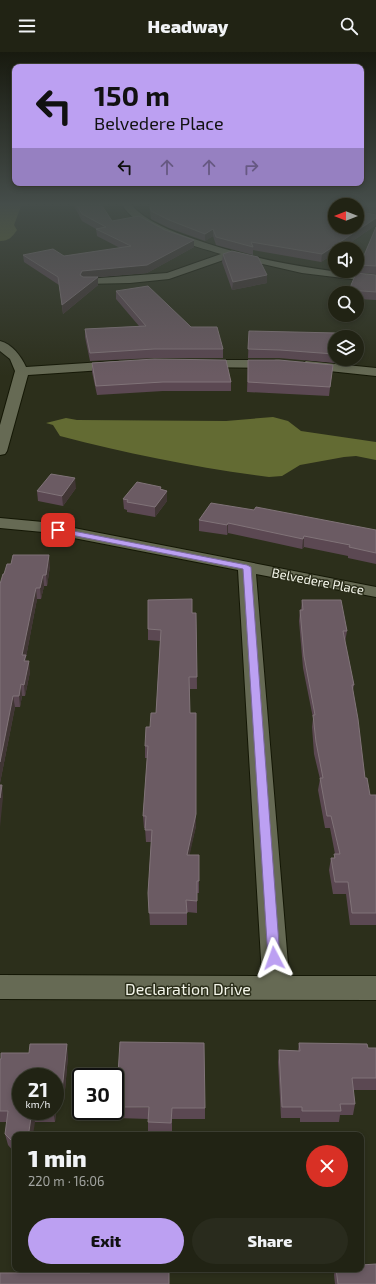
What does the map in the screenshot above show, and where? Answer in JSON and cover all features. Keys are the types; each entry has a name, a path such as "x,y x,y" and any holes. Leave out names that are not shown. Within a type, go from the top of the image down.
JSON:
{"street":[{"path":"87,282 169,276 211,261"},
{"path":"261,261 290,269 376,279"},
{"path":"0,345 16,357 22,371 0,451"},
{"path":"22,371 134,364"},
{"path":"185,364 290,364 376,372"},
{"name":"Belvedere Place","path":"0,523 43,527 376,592"},
{"path":"247,567 276,988"},
{"name":"Declaration Drive","path":"0,987 376,988"}],"shaded area":[{"path":"273,417 288,421 301,431 376,442 376,460 356,456 344,457 300,465 282,476 269,477 190,465 86,443 60,436 53,425 46,423 66,418 77,420 226,421"}],"building":[{"path":"33,261 154,261 147,265 82,271 80,275 83,277 98,277 62,305 58,277"},
{"path":"226,261 260,261 267,275 233,282"},
{"path":"364,261 376,261 376,266 364,265"},
{"path":"364,274 376,275 376,292 364,291 364,286 351,286 354,278 364,278"},
{"path":"148,286 191,327 217,327 223,349 154,349 90,353 85,329 146,326 116,291"},
{"path":"249,331 328,333 328,354 248,349"},
{"path":"154,359 226,360 231,382 163,382 96,386 92,363"},
{"path":"248,360 279,360 333,366 330,387 248,382"},
{"path":"51,474 75,478 62,496 37,491"},
{"path":"137,482 161,487 160,489 167,491 155,507 127,502 128,500 123,499"},
{"path":"211,503 254,510 256,507 376,530 376,553 349,547 350,545 304,536 303,539 228,523 227,525 199,520"},
{"path":"13,555 49,555 46,575 43,575 40,588 36,588 22,655 26,655 24,661 29,661 24,685 21,684 19,696 13,696 0,762 0,584 7,564 11,564"},
{"path":"192,599 192,613 196,613 197,677 189,677 190,713 196,713 196,814 187,855 199,855 197,901 186,900 187,913 149,913 148,893 152,830 145,830 146,816 143,816 148,746 145,746 146,727 150,727 151,713 156,713 161,630 148,629 148,600"},
{"path":"302,600 341,600 347,631 343,631 354,685 352,685 358,719 365,778 367,778 370,795 376,795 376,913 352,913 348,882 335,882 331,858 335,858 334,854 340,854 331,816 327,816 320,778 323,778 316,742 313,715 315,715 304,656 300,610 303,610"},
{"path":"0,785 2,785 0,798"},
{"path":"120,1042 204,1043 205,1108 172,1108 171,1123 148,1122 149,1107 124,1107 124,1068 118,1068"},
{"path":"299,1043 367,1044 368,1048 376,1048 376,1078 352,1078 355,1104 340,1104 341,1111 302,1111 302,1107 282,1107 279,1050 300,1051"},
{"path":"30,1044 67,1044 64,1072 64,1068 12,1068 12,1120 31,1120 28,1132 12,1132 12,1141 5,1134 8,1111 0,1111 1,1053 29,1053"},
{"path":"376,1264 376,1284 338,1284 336,1272 364,1272 364,1265"},
{"path":"169,1272 169,1284 0,1284 0,1273"}],"route":[{"path":"58,530 247,567 274,958"}]}
